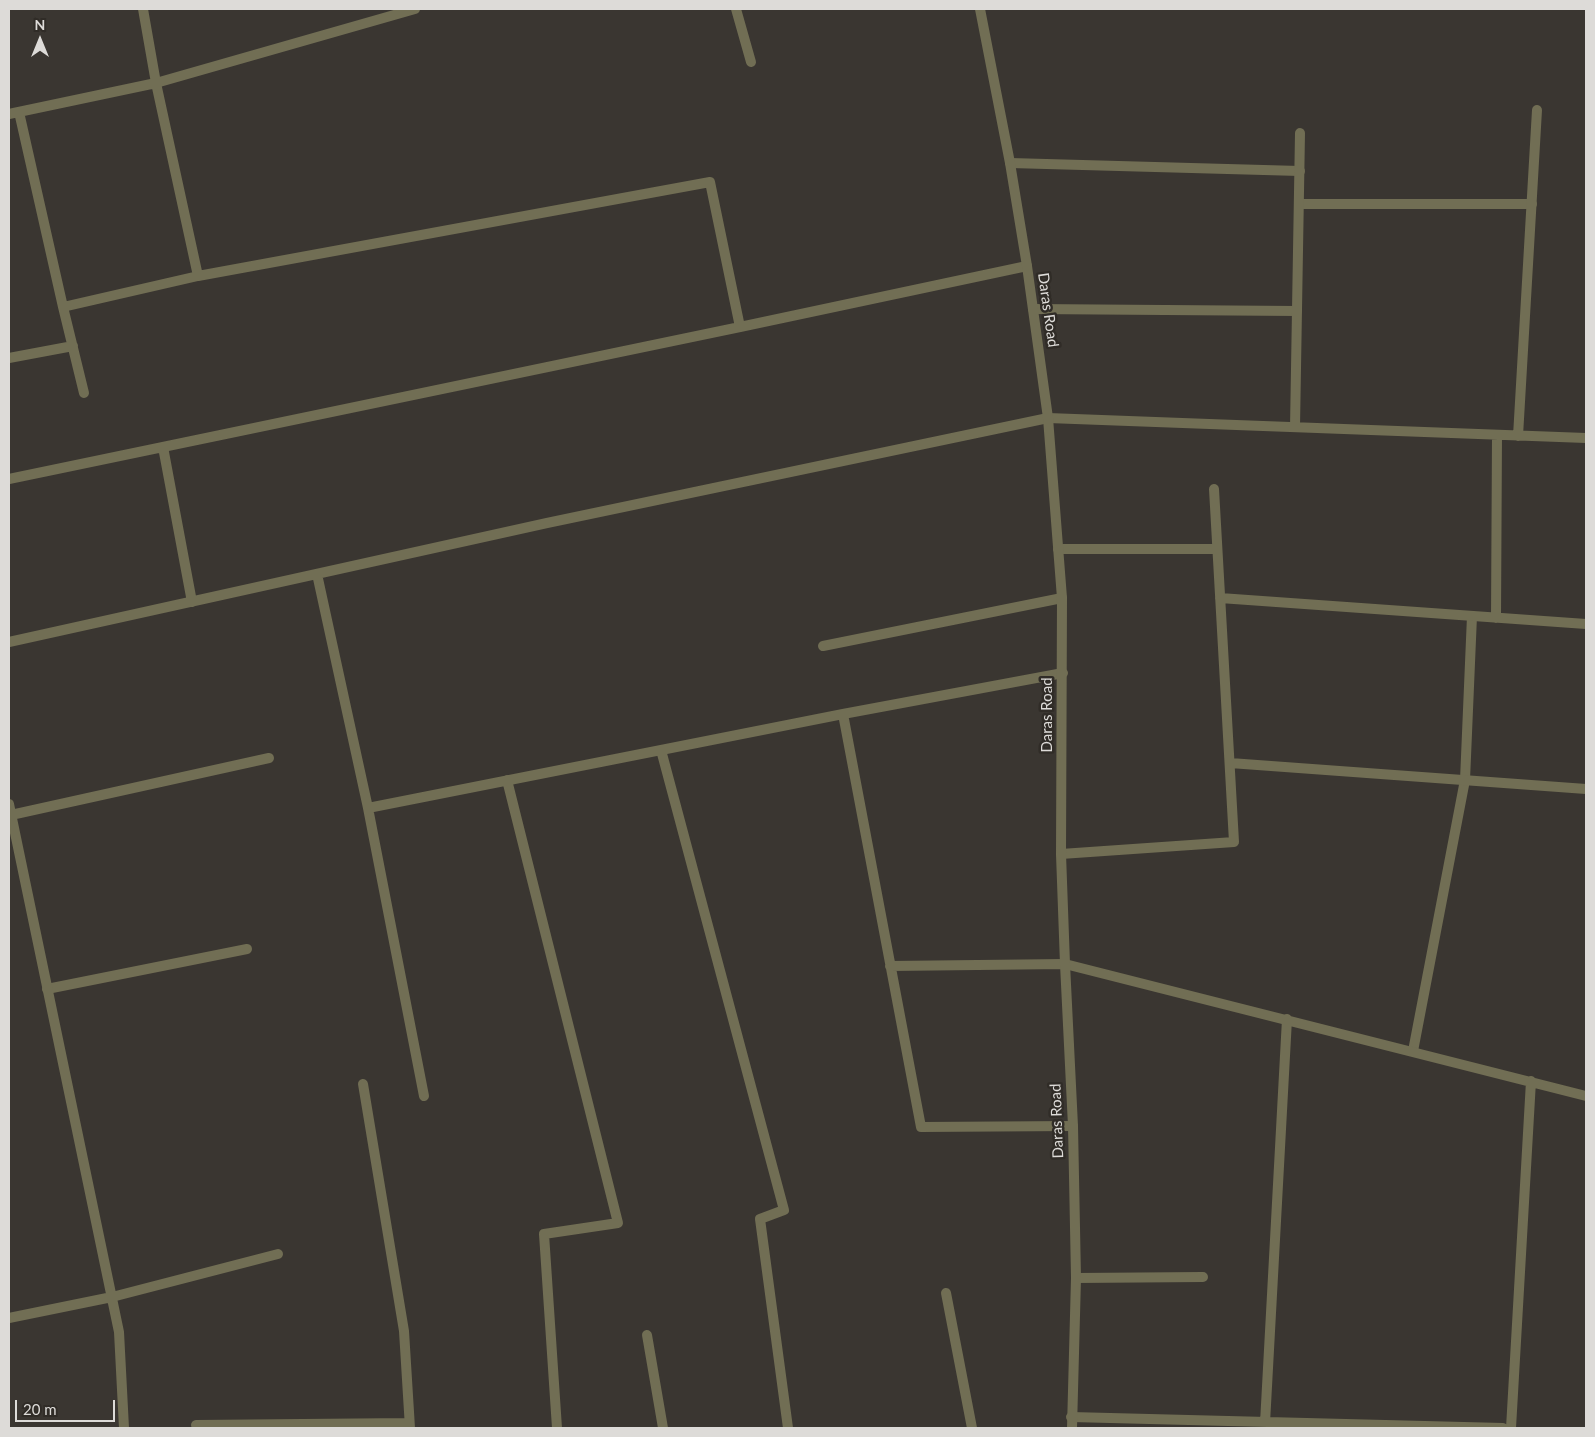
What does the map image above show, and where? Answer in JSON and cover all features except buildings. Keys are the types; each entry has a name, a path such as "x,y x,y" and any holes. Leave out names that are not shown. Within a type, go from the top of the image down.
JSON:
{"street":[{"path":"142,9 198,276"},
{"path":"84,393 14,113 156,83 415,9"},
{"path":"736,9 751,62"},
{"name":"Daras Road","path":"980,9 1010,163 1033,309 1048,418 1062,598 1061,854 1073,1126 1076,1278 1072,1428"},
{"path":"1518,436 1537,110"},
{"path":"1295,427 1300,133"},
{"path":"1010,163 1300,171"},
{"path":"63,308 198,276 710,182 740,327"},
{"path":"1299,204 1532,204"},
{"path":"9,478 1027,266"},
{"path":"1033,309 1297,311"},
{"path":"9,358 73,346"},
{"path":"9,642 547,523 1048,418 1586,438"},
{"path":"1496,435 1496,618"},
{"path":"163,447 192,602"},
{"path":"1061,854 1234,842 1214,489"},
{"path":"1058,549 1217,549"},
{"path":"317,574 368,808 424,1096"},
{"path":"823,646 1062,598"},
{"path":"1220,598 1586,624"},
{"path":"1413,1051 1465,780 1472,616"},
{"path":"368,808 843,714 1063,673"},
{"path":"843,714 921,1127 1073,1126"},
{"path":"661,750 784,1210 760,1219 788,1428"},
{"path":"11,815 268,758"},
{"path":"1230,763 1586,789"},
{"path":"507,780 618,1222 544,1234 557,1428"},
{"path":"9,804 119,1332 124,1428"},
{"path":"47,989 247,949"},
{"path":"890,966 1065,964 1586,1096"},
{"path":"1264,1424 1287,1020"},
{"path":"1511,1428 1531,1081"},
{"path":"196,1424 410,1426 404,1331 363,1084"},
{"path":"9,1318 112,1297 278,1254"},
{"path":"1076,1278 1203,1277"},
{"path":"946,1293 972,1428"},
{"path":"646,1335 663,1428"},
{"path":"1071,1417 1264,1424 1503,1428"}]}
